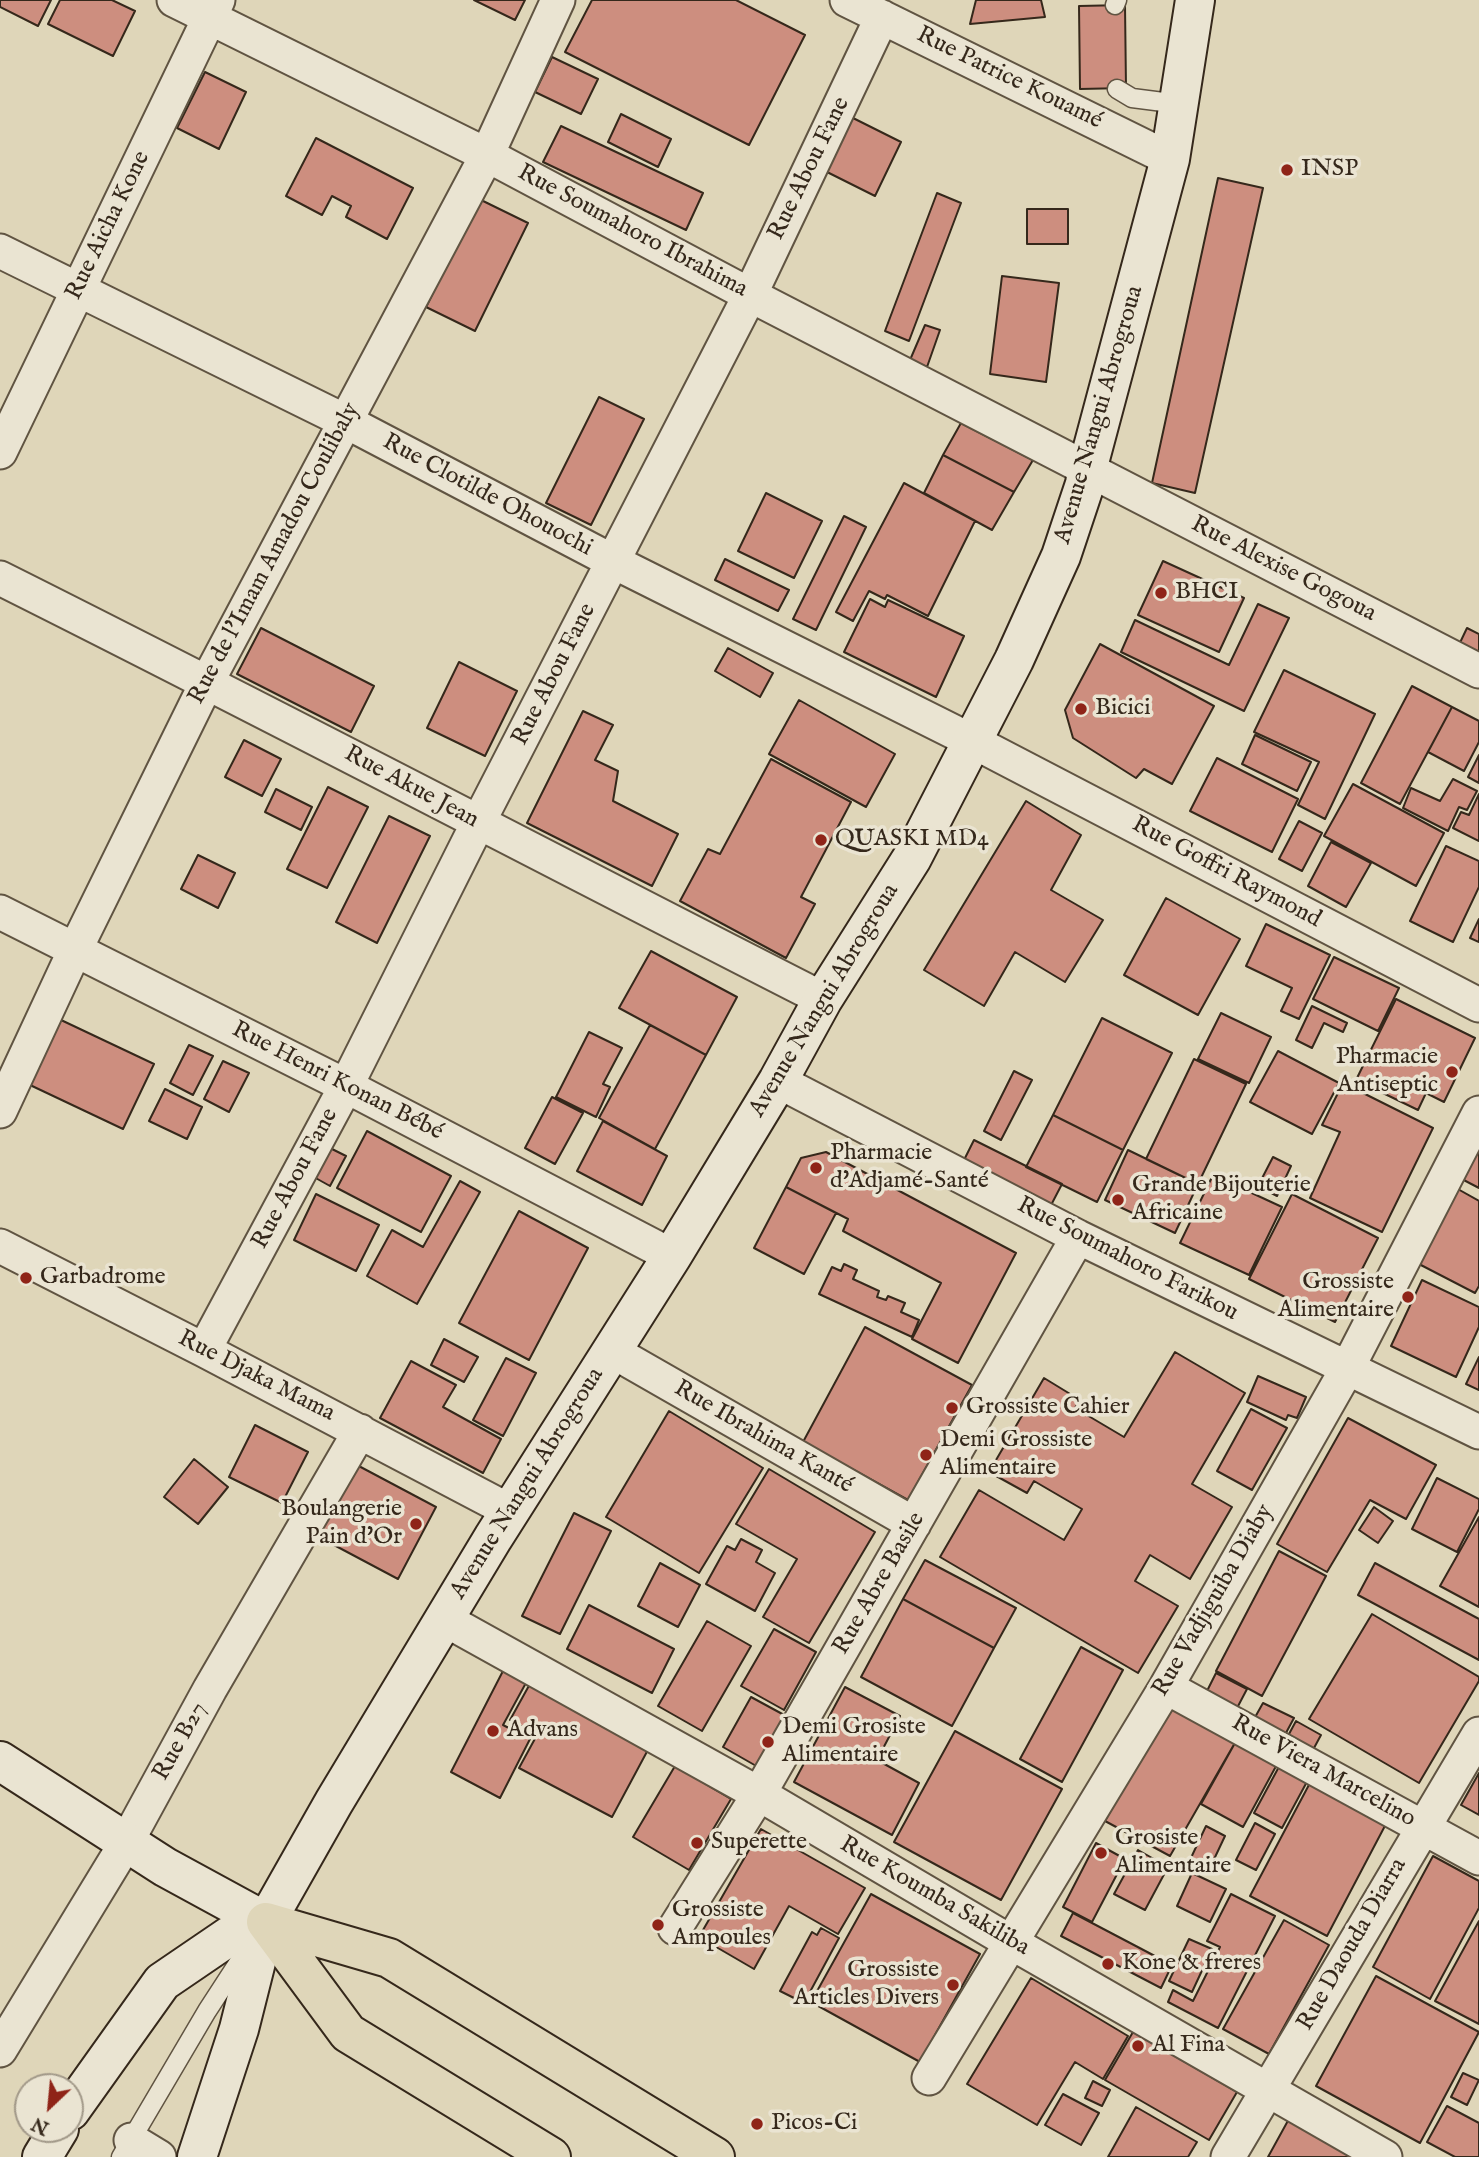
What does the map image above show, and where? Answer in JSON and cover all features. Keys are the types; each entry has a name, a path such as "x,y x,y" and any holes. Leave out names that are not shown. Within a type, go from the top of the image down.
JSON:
{"highway":[{"path":"266,1922 348,2033 551,2157"},
{"path":"266,1922 389,1958 715,2157"}],"main road":[{"name":"Avenue Nangui Abrogroua","path":"197,2157 239,2028 266,1922 334,1802 444,1619 672,1256 778,1080 823,999 912,858 1014,660 1061,556 1085,484 1170,159 1195,0"},
{"path":"0,1761 125,1843 266,1922"},
{"path":"84,2091 162,1982 231,1935 266,1922"}],"street":[{"name":"Rue Soumahoro Ibrahima","path":"174,0 214,9 750,295 1087,470"},
{"name":"Rue de l'Imam Amadou Coulibaly","path":"0,1111 75,950 207,682 487,155 558,0"},
{"name":"Rue Patrice Kouamé","path":"847,0 1170,159"},
{"name":"Rue Aicha Kone","path":"0,452 214,9"},
{"name":"Rue Abou Fane","path":"210,1338 346,1086 750,295 882,17"},
{"name":"Rue Clotilde Ohouochi","path":"0,251 345,421 614,562 974,742"},
{"name":"Rue Alexise Gogoua","path":"1087,470 1479,671"},
{"name":"Rue Akue Jean","path":"0,578 823,999"},
{"name":"Rue Goffri Raymond","path":"974,742 1479,1005"},
{"name":"Rue Henri Konan Bébé","path":"0,912 346,1086 672,1256"},
{"name":"Rue Soumahoro Farikou","path":"778,1080 1078,1237 1479,1432"},
{"name":"Rue Vadjiguiba Diaby","path":"929,2078 1166,1687 1347,1369 1479,1113"},
{"name":"Rue Abre Basile","path":"675,1928 759,1794 1078,1237"},
{"name":"Rue Djaka Mama","path":"0,1246 210,1338 360,1431 510,1511"},
{"name":"Rue Ibrahima Kanté","path":"612,1351 914,1524"},
{"name":"Rue B27","path":"0,2050 125,1843 210,1689 360,1431"},
{"name":"Rue Koumba Sakiliba","path":"444,1619 759,1794 1385,2157"},
{"name":"Rue Viera Marcelino","path":"1166,1687 1479,1858"},
{"name":"Rue Daouda Diarra","path":"1228,2157 1479,1734"},
{"path":"126,2148 159,2157"}],"lane":[{"path":"1117,89 1132,98 1179,104"},
{"name":"Avenue Nangui Abrogroua","path":"126,2148 207,2011 266,1922"}],"building":[{"path":"0,0 51,0 38,26 0,7"},
{"path":"60,0 112,0 135,11 113,56 48,24"},
{"path":"474,0 525,0 515,20"},
{"path":"592,0 736,0 805,35 749,145 565,52"},
{"path":"976,0 1041,0 1045,17 970,24"},
{"path":"1125,5 1126,88 1080,89 1079,6"},
{"path":"552,57 598,79 581,114 535,92"},
{"path":"205,72 246,92 219,149 177,128"},
{"path":"621,114 671,139 658,167 608,142"},
{"path":"849,116 901,142 875,196 823,170"},
{"path":"561,126 703,193 686,230 543,162"},
{"path":"316,138 413,188 387,239 346,217 351,206 332,196 322,215 286,196"},
{"path":"1218,178 1263,188 1195,493 1152,483"},
{"path":"937,193 961,203 909,341 885,331"},
{"path":"479,199 528,223 475,331 426,307"},
{"path":"1027,209 1068,209 1068,244 1027,244"},
{"path":"1002,276 1059,283 1046,382 990,374"},
{"path":"925,325 940,330 927,367 910,360"},
{"path":"599,397 644,419 591,525 546,503"},
{"path":"961,423 1033,460 1014,492 943,455"},
{"path":"943,455 1014,492 992,530 924,493"},
{"path":"904,483 975,521 928,616 887,595 885,599 869,591 853,621 836,612"},
{"path":"766,493 822,521 794,578 738,551"},
{"path":"844,516 866,527 816,630 793,619"},
{"path":"725,559 789,590 778,611 715,580"},
{"path":"1163,561 1244,598 1219,652 1138,615"},
{"path":"870,599 885,607 888,600 964,636 936,697 844,652"},
{"path":"1258,604 1289,618 1244,711 1121,652 1135,620 1229,665"},
{"path":"261,628 374,686 351,732 237,674"},
{"path":"1467,628 1479,634 1479,662 1456,651"},
{"path":"1100,644 1214,706 1172,784 1144,769 1136,778 1073,738 1065,710"},
{"path":"728,648 773,673 760,697 715,671"},
{"path":"459,662 517,691 485,756 427,728"},
{"path":"1284,670 1375,714 1325,819 1298,805 1319,762 1254,732"},
{"path":"1412,686 1452,707 1400,804 1361,783"},
{"path":"799,700 895,754 866,807 769,754"},
{"path":"1452,707 1479,721 1479,742 1464,771 1428,752"},
{"path":"583,711 613,725 595,760 618,771 613,801 678,834 652,886 527,823"},
{"path":"1255,735 1311,762 1297,791 1242,764"},
{"path":"244,740 281,759 262,796 225,777"},
{"path":"1479,755 1479,783 1468,777"},
{"path":"1217,758 1298,799 1272,852 1190,811"},
{"path":"771,759 851,802 801,897 815,904 786,958 680,901 708,849 720,854"},
{"path":"1453,779 1477,791 1467,810 1459,807 1448,831 1403,808 1411,788 1440,801"},
{"path":"1353,784 1444,833 1416,886 1324,836"},
{"path":"328,787 368,807 327,888 287,869"},
{"path":"276,789 312,807 301,830 265,812"},
{"path":"1479,794 1479,841 1453,828 1461,812 1469,815"},
{"path":"1026,801 1081,835 1051,890 1103,920 1065,982 1015,952 984,1006 924,970"},
{"path":"389,816 430,836 377,943 336,922"},
{"path":"1299,821 1322,833 1302,871 1279,859"},
{"path":"1331,842 1371,863 1346,907 1308,886"},
{"path":"1446,846 1479,861 1479,887 1453,942 1410,921"},
{"path":"198,855 235,873 218,908 181,889"},
{"path":"1166,898 1240,939 1198,1015 1124,975"},
{"path":"1479,919 1479,942 1470,938"},
{"path":"1266,924 1330,955 1299,1019 1281,1011 1292,988 1246,966"},
{"path":"651,951 737,997 706,1055 619,1008"},
{"path":"1334,957 1399,988 1378,1031 1313,999"},
{"path":"1396,999 1475,1038 1444,1102 1426,1093 1418,1110 1356,1080"},
{"path":"1312,1006 1347,1023 1343,1032 1324,1023 1312,1048 1296,1040"},
{"path":"1221,1013 1271,1037 1249,1083 1198,1059"},
{"path":"1102,1018 1172,1053 1123,1150 1053,1115"},
{"path":"61,1020 154,1064 123,1129 30,1085"},
{"path":"650,1025 706,1055 655,1149 599,1118"},
{"path":"589,1032 622,1048 603,1084 610,1087 596,1117 556,1097"},
{"path":"189,1045 213,1056 193,1095 170,1083"},
{"path":"1278,1051 1339,1083 1312,1134 1250,1102"},
{"path":"1194,1059 1246,1084 1198,1184 1146,1159"},
{"path":"223,1061 249,1073 229,1112 204,1099"},
{"path":"1014,1071 1032,1080 1001,1140 984,1131"},
{"path":"1343,1083 1433,1128 1382,1232 1310,1198 1340,1132 1322,1125"},
{"path":"165,1089 202,1107 187,1139 149,1121"},
{"path":"552,1097 583,1113 555,1164 525,1148"},
{"path":"1053,1115 1123,1150 1097,1202 1026,1167"},
{"path":"603,1121 667,1156 642,1205 577,1171"},
{"path":"367,1131 451,1176 421,1232 337,1188"},
{"path":"1479,1133 1479,1188 1456,1176"},
{"path":"974,1140 1062,1184 1049,1209 961,1166"},
{"path":"328,1147 346,1156 330,1186 312,1176"},
{"path":"1128,1150 1198,1184 1175,1233 1105,1200"},
{"path":"826,1152 1016,1253 958,1363 912,1339 941,1283 843,1231 848,1219 786,1187 801,1158"},
{"path":"1273,1157 1291,1166 1277,1196 1258,1186"},
{"path":"1213,1175 1282,1207 1249,1275 1180,1243"},
{"path":"460,1181 480,1192 417,1304 367,1276 392,1230 423,1247"},
{"path":"786,1187 836,1213 804,1274 754,1248"},
{"path":"1456,1188 1479,1201 1479,1286 1475,1293 1417,1263"},
{"path":"316,1194 379,1225 356,1271 294,1240"},
{"path":"1292,1194 1378,1238 1335,1322 1249,1279"},
{"path":"519,1211 588,1248 529,1360 459,1323"},
{"path":"844,1264 857,1270 853,1279 879,1291 877,1297 886,1300 888,1296 905,1303 901,1312 919,1320 912,1337 819,1294 832,1267 841,1271"},
{"path":"1422,1280 1479,1307 1479,1327 1456,1377 1391,1346"},
{"path":"865,1327 972,1385 908,1500 803,1442"},
{"path":"444,1339 478,1357 464,1382 431,1365"},
{"path":"1175,1352 1245,1393 1192,1484 1232,1507 1190,1579 1150,1555 1135,1581 1178,1606 1138,1673 940,1557 979,1490 1064,1540 1082,1509 1034,1481 1027,1493 989,1472 1044,1378 1080,1400 1075,1408 1124,1437"},
{"path":"1479,1357 1479,1390 1466,1384"},
{"path":"506,1358 536,1373 503,1436 473,1420"},
{"path":"411,1361 456,1385 443,1407 501,1439 483,1473 380,1418"},
{"path":"1258,1376 1306,1397 1297,1418 1288,1415 1286,1420 1247,1402"},
{"path":"1251,1409 1287,1428 1252,1490 1217,1471"},
{"path":"669,1411 763,1468 699,1573 606,1517"},
{"path":"1348,1418 1436,1465 1406,1519 1370,1500 1327,1572 1277,1544"},
{"path":"255,1425 308,1452 282,1503 229,1477"},
{"path":"194,1459 228,1487 198,1524 164,1497"},
{"path":"355,1464 436,1507 398,1579 317,1536"},
{"path":"769,1469 875,1532 809,1643 763,1617 797,1559 736,1524"},
{"path":"1437,1478 1479,1499 1479,1509 1457,1552 1412,1529"},
{"path":"1374,1507 1393,1521 1378,1543 1359,1530"},
{"path":"574,1513 611,1531 560,1634 522,1616"},
{"path":"1479,1517 1479,1607 1440,1586"},
{"path":"741,1539 762,1550 756,1562 775,1573 755,1611 706,1584 727,1546 735,1550"},
{"path":"1279,1551 1326,1576 1262,1696 1216,1671"},
{"path":"925,1560 1016,1608 994,1648 903,1599"},
{"path":"660,1563 700,1585 678,1627 638,1606"},
{"path":"1375,1563 1479,1619 1479,1660 1358,1595"},
{"path":"903,1599 994,1648 952,1726 861,1677"},
{"path":"589,1605 674,1649 652,1693 567,1649"},
{"path":"1372,1614 1479,1677 1419,1783 1309,1719"},
{"path":"707,1621 751,1646 702,1731 658,1706"},
{"path":"774,1629 816,1652 784,1710 741,1686"},
{"path":"1081,1647 1123,1670 1062,1782 1020,1759"},
{"path":"504,1669 527,1681 503,1725 530,1739 500,1798 451,1772"},
{"path":"1216,1673 1247,1689 1236,1710 1206,1693"},
{"path":"531,1682 650,1746 612,1817 519,1768 537,1735 510,1720"},
{"path":"845,1687 900,1716 877,1760 919,1783 892,1835 794,1782"},
{"path":"1173,1696 1240,1734 1170,1856 1105,1821"},
{"path":"751,1697 786,1716 758,1767 723,1747"},
{"path":"1263,1703 1294,1718 1280,1744 1249,1728"},
{"path":"1296,1721 1321,1735 1307,1761 1282,1747"},
{"path":"955,1731 1062,1789 1001,1900 894,1842"},
{"path":"1240,1734 1281,1757 1243,1827 1201,1804"},
{"path":"1281,1763 1309,1778 1282,1828 1254,1813"},
{"path":"675,1766 731,1799 689,1870 633,1837"},
{"path":"1479,1773 1479,1815 1461,1805"},
{"path":"1311,1781 1387,1822 1327,1936 1250,1896"},
{"path":"1255,1823 1275,1834 1256,1870 1236,1860"},
{"path":"1206,1826 1225,1836 1208,1872 1189,1862"},
{"path":"761,1829 865,1888 838,1934 789,1906 754,1969 699,1937"},
{"path":"1096,1843 1125,1859 1092,1922 1063,1907"},
{"path":"1138,1850 1168,1867 1145,1910 1114,1894"},
{"path":"1433,1856 1479,1881 1479,1908 1430,1999 1373,1967"},
{"path":"1192,1873 1226,1889 1210,1922 1177,1906"},
{"path":"871,1894 980,1954 920,2062 811,2002"},
{"path":"1231,1894 1275,1916 1218,2028 1168,2002 1173,1990 1193,2001 1220,1947 1207,1941"},
{"path":"1073,1913 1172,1965 1161,1988 1061,1936"},
{"path":"1284,1920 1329,1945 1269,2054 1223,2029"},
{"path":"1479,1921 1479,2024 1435,2001"},
{"path":"821,1928 839,1938 804,2003 780,1991 812,1932 817,1935"},
{"path":"1189,1939 1212,1949 1192,1992 1169,1981"},
{"path":"1376,1976 1479,2032 1420,2143 1316,2086"},
{"path":"1031,1978 1128,2036 1103,2079 1075,2062 1037,2125 967,2084"},
{"path":"1133,2032 1237,2092 1209,2140 1105,2080"},
{"path":"1463,2073 1479,2080 1467,2105 1451,2097"},
{"path":"1093,2081 1110,2090 1102,2106 1085,2098"},
{"path":"1063,2094 1099,2113 1081,2145 1045,2125"},
{"path":"1447,2106 1479,2123 1479,2157 1455,2157 1427,2142"},
{"path":"1136,2107 1197,2142 1188,2157 1108,2157"},
{"path":"1290,2117 1364,2157 1268,2157"}],"place":[{"name":"INSP","path":"1287,170"},
{"name":"BHCI","path":"1161,593"},
{"name":"Bicici","path":"1081,709"},
{"name":"QUASKI MD4","path":"821,840"},
{"name":"Pharmacie Antiseptic","path":"1452,1072"},
{"name":"Pharmacie d'Adjamé-Santé","path":"816,1168"},
{"name":"Grande Bijouterie Africaine","path":"1118,1200"},
{"name":"Garbadrome","path":"26,1278"},
{"name":"Grossiste Alimentaire","path":"1408,1297"},
{"name":"Grossiste Cahier","path":"952,1408"},
{"name":"Demi Grossiste Alimentaire","path":"926,1455"},
{"name":"Boulangerie Pain d'Or","path":"416,1524"},
{"name":"Advans","path":"493,1731"},
{"name":"Demi Grosiste Alimentaire","path":"768,1742"},
{"name":"Superette","path":"697,1843"},
{"name":"Grosiste Alimentaire","path":"1101,1853"},
{"name":"Grossiste Ampoules","path":"658,1925"},
{"name":"Kone & freres","path":"1108,1964"},
{"name":"Grossiste Articles Divers","path":"953,1985"},
{"name":"Al Fina","path":"1138,2046"},
{"name":"Picos-Ci","path":"757,2124"}]}
